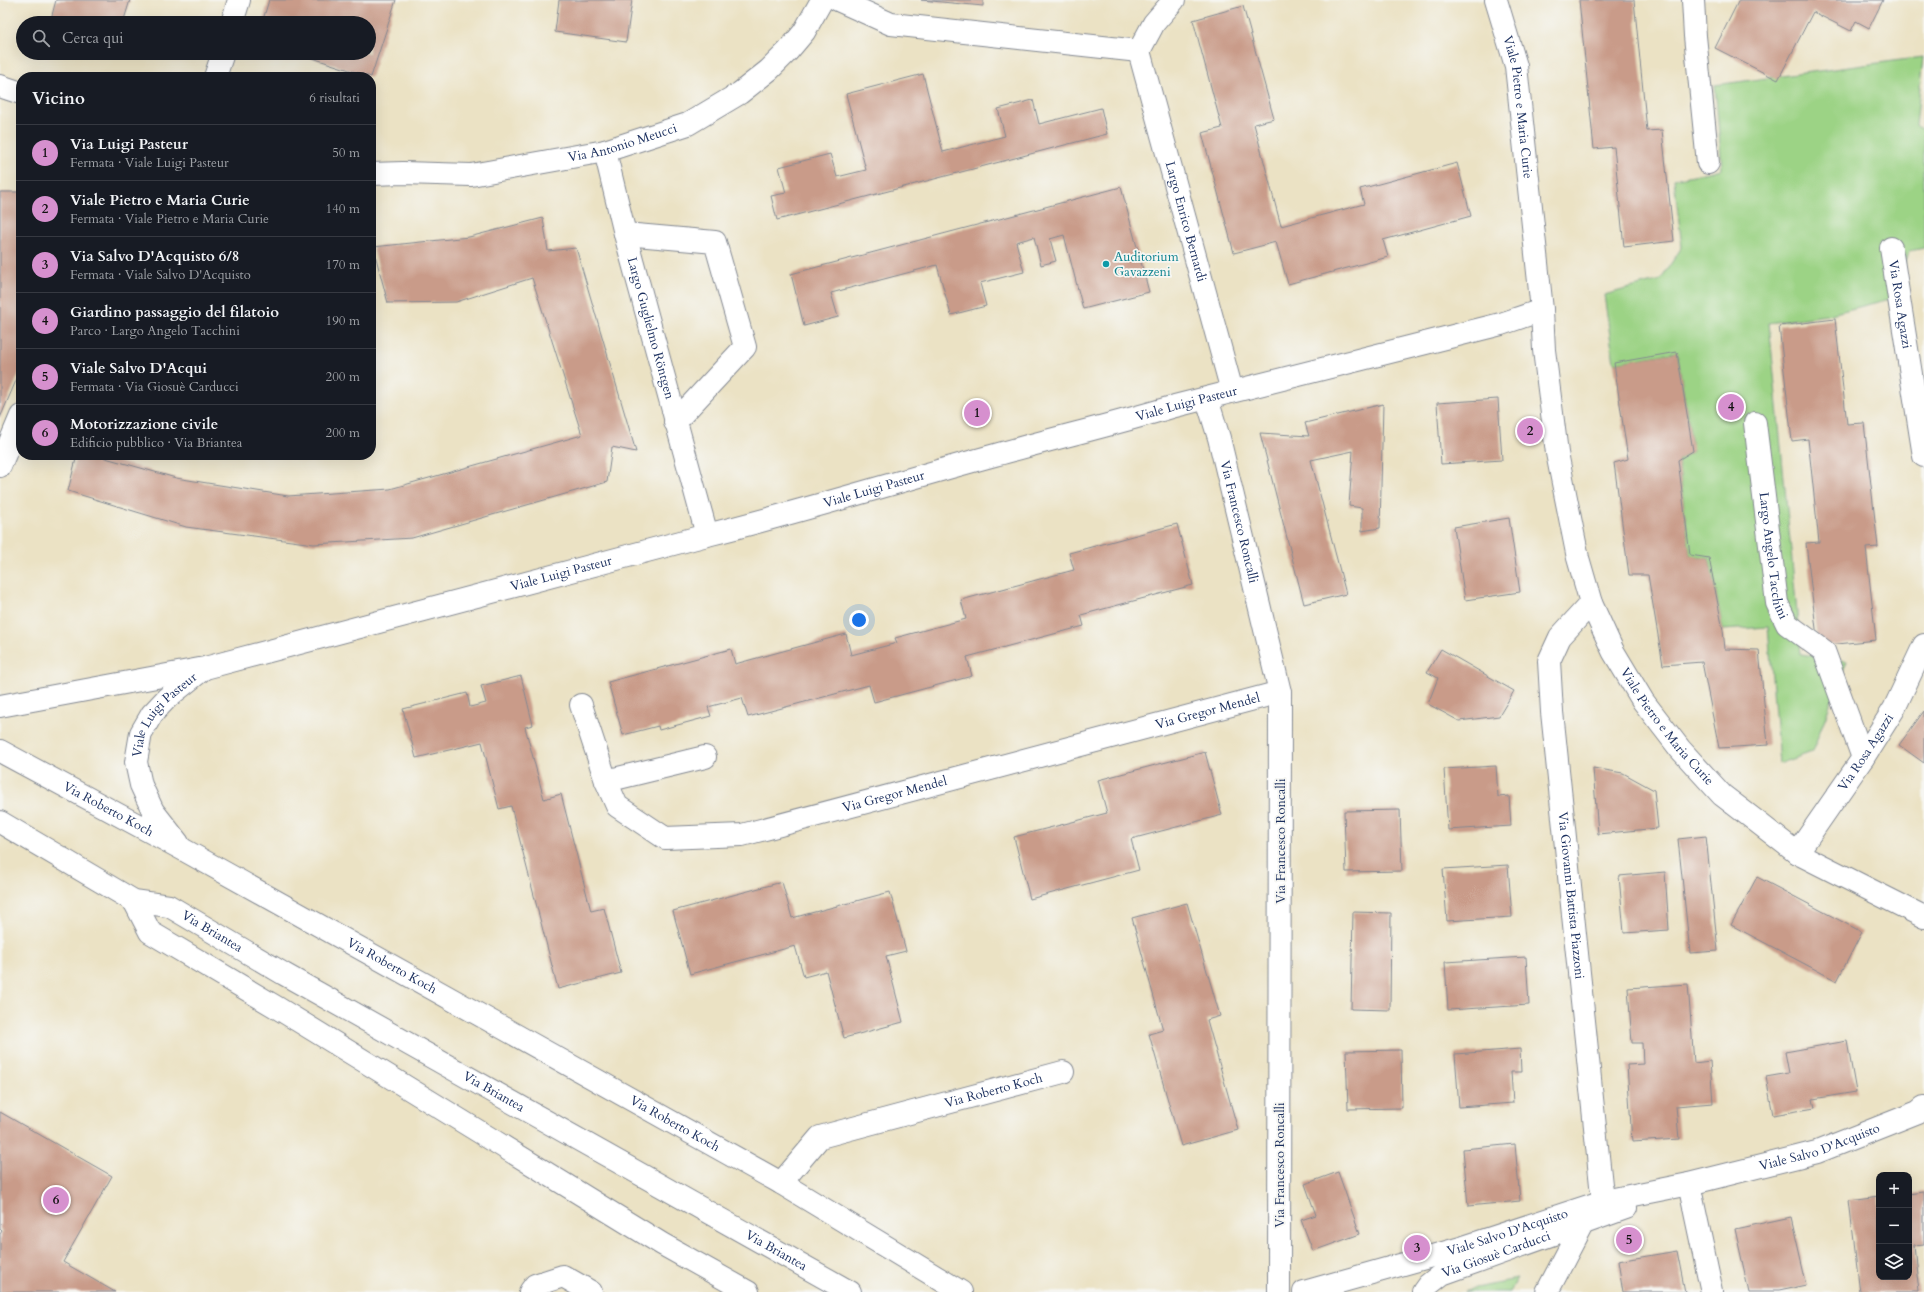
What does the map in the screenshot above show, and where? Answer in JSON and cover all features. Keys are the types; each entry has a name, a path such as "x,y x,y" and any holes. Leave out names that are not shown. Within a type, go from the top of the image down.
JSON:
{"street":[{"path":"234,16 239,0"},
{"name":"Via Antonio Meucci","path":"376,174 470,175 605,151 688,124 740,92 769,70 804,32 822,0"},
{"path":"838,0 891,24 1139,51 1154,23 1174,0"},
{"name":"Viale Pietro e Maria Curie","path":"1496,0 1516,66 1542,310 1544,350 1557,453 1578,558 1591,603 1613,651 1643,701 1680,749 1722,795 1797,853 1923,918"},
{"path":"1693,0 1695,36 1708,163"},
{"name":"Largo Enrico Bernardi","path":"1139,51 1232,391"},
{"path":"217,72 221,60"},
{"path":"0,86 16,91"},
{"name":"Largo Guglielmo Röntgen","path":"605,151 625,234 707,535"},
{"name":"Largo Guglielmo Röntgen","path":"625,234 715,242 745,347 675,422"},
{"name":"Via Rosa Agazzi","path":"1891,248 1924,456"},
{"name":"Viale Luigi Pasteur","path":"0,706 205,668 774,518 995,455 1232,391 1501,324 1542,310"},
{"name":"Via Francesco Roncalli","path":"1206,399 1219,438 1280,692 1279,1292"},
{"name":"Largo Angelo Tacchini","path":"1755,422 1777,603 1787,624 1824,651 1863,758"},
{"path":"0,466 16,428"},
{"name":"Via Giovanni Battista Piazzoni","path":"1591,603 1560,637 1549,661 1558,768 1604,1201"},
{"name":"Via Rosa Agazzi","path":"1797,853 1863,758 1894,709 1924,645"},
{"name":"Viale Luigi Pasteur","path":"184,850 153,811 141,785 136,762 141,733 152,714 167,698 205,668"},
{"name":"Via Gregor Mendel","path":"580,705 606,782 617,806 665,838 742,835 1280,692"},
{"name":"Via Roberto Koch","path":"0,752 184,850 781,1183 961,1292"},
{"path":"606,782 705,757"},
{"name":"Via Briantea","path":"0,822 134,901 169,906 284,974 850,1292"},
{"path":"134,901 150,932 276,1007 662,1244 748,1292"},
{"name":"Via Roberto Koch","path":"781,1183 820,1137 1063,1072"},
{"name":"Viale Salvo D'Acquisto","path":"1304,1292 1464,1247 1604,1201 1689,1184 1817,1152 1918,1112 1924,1107"},
{"path":"1689,1184 1712,1292"},
{"name":"Via Giosuè Carducci","path":"1425,1288 1442,1274 1582,1225 1689,1184"},
{"path":"1547,1292 1582,1225"},
{"path":"530,1292 534,1284 563,1276 591,1292"}],"green space":[{"path":"1923,57 1916,126 1924,131 1924,248 1910,251 1890,299 1827,315 1769,323 1801,654 1847,661 1812,752 1779,764 1768,627 1723,630 1709,558 1690,555 1678,460 1693,451 1677,352 1614,363 1604,295 1660,280 1682,247 1674,179 1722,169 1715,85"},
{"path":"1517,1279 1509,1292 1465,1292 1475,1287"}],"building":[{"path":"56,0 130,0 125,16 52,16"},
{"path":"269,0 396,0 373,72 356,72 319,60 376,60 376,16 264,16"},
{"path":"559,0 632,0 626,42 555,32"},
{"path":"921,0 983,0 983,6"},
{"path":"1579,0 1634,0 1647,131 1662,130 1674,241 1624,247 1614,147 1594,149"},
{"path":"1739,0 1883,0 1869,28 1856,21 1851,31 1813,12 1778,80 1715,48"},
{"path":"1243,6 1274,119 1254,124 1281,226 1364,204 1360,189 1457,163 1471,216 1383,240 1388,257 1288,284 1276,242 1234,253 1202,133 1222,128 1193,20"},
{"path":"923,74 943,152 1005,136 998,109 1033,100 1039,124 1101,108 1107,134 777,220 771,196 786,193 779,167 830,154 837,177 866,170 846,94"},
{"path":"1121,187 1149,292 1083,309 1064,235 1050,239 1056,261 1041,265 1034,237 1016,242 1024,272 980,283 986,306 951,315 937,265 831,293 838,317 804,326 791,274"},
{"path":"0,192 16,192 16,381 0,418"},
{"path":"543,218 548,251 576,248 636,452 612,447 607,482 412,538 314,544 186,527 68,491 76,460 113,460 176,478 288,496 390,489 582,435 532,278 456,302 388,303 376,258 376,247 469,237"},
{"path":"1835,319 1847,424 1864,423 1878,547 1866,548 1876,640 1818,646 1806,543 1819,542 1808,439 1792,441 1779,326"},
{"path":"1677,352 1693,451 1678,460 1690,555 1709,558 1723,630 1725,649 1759,650 1768,745 1719,748 1702,662 1663,665 1648,575 1629,575 1614,463 1628,459 1614,363"},
{"path":"1498,399 1502,460 1441,464 1437,403"},
{"path":"1383,404 1380,528 1362,531 1362,508 1349,506 1353,451 1311,460 1346,594 1304,604 1260,433 1309,436 1305,423"},
{"path":"1509,518 1520,592 1465,600 1454,527"},
{"path":"1177,524 1193,585 1081,615 1084,626 967,657 972,676 874,702 869,685 748,717 742,698 708,707 711,716 659,730 658,726 623,735 608,682 731,649 735,664 846,634 851,655 897,643 895,638 966,619 961,600 1074,570 1069,553"},
{"path":"1441,649 1514,691 1499,716 1459,721 1428,704 1438,678 1427,672"},
{"path":"521,676 533,725 525,727 544,799 561,794 591,911 604,908 621,973 558,989 511,806 499,809 482,742 416,758 403,709 467,693 470,707 486,703 481,686"},
{"path":"1924,711 1924,763 1899,745"},
{"path":"1205,752 1222,815 1131,839 1139,870 1030,899 1014,837 1107,813 1098,780"},
{"path":"1496,766 1498,797 1509,796 1511,826 1448,830 1444,769"},
{"path":"1593,768 1623,773 1654,790 1658,828 1598,834"},
{"path":"1400,810 1402,871 1346,872 1344,811"},
{"path":"1706,836 1718,951 1690,953 1678,839"},
{"path":"1508,865 1512,917 1447,921 1443,869"},
{"path":"1665,872 1669,930 1624,933 1619,876"},
{"path":"1757,877 1862,932 1837,981 1731,925"},
{"path":"782,882 792,918 890,892 906,951 886,956 903,1022 844,1038 826,971 804,977 795,946 690,974 673,911"},
{"path":"1187,903 1220,1016 1207,1020 1238,1130 1181,1146 1149,1034 1163,1030 1132,918"},
{"path":"1353,912 1391,913 1390,1010 1351,1009"},
{"path":"1526,957 1529,1005 1448,1010 1445,962"},
{"path":"1688,984 1694,1063 1710,1061 1713,1103 1676,1106 1679,1139 1632,1142 1627,1065 1643,1064 1642,1043 1632,1043 1628,988"},
{"path":"1847,1041 1856,1092 1813,1099 1815,1108 1773,1115 1766,1077 1789,1073 1785,1052"},
{"path":"1520,1049 1521,1072 1511,1072 1513,1103 1459,1107 1455,1054"},
{"path":"1401,1050 1402,1108 1348,1109 1346,1051"},
{"path":"0,1112 112,1176 63,1262 115,1292 0,1292 0,1234 2,1231 0,1229"},
{"path":"1515,1144 1520,1201 1468,1206 1463,1149"},
{"path":"1338,1172 1360,1234 1313,1251 1301,1220 1316,1215 1305,1184"},
{"path":"1924,1192 1924,1245 1914,1246 1919,1292 1860,1292 1849,1201 1876,1197 1876,1280 1912,1280 1912,1194"},
{"path":"1791,1217 1807,1286 1778,1292 1749,1292 1735,1229"},
{"path":"1677,1251 1685,1292 1623,1292 1618,1261"}],"place":[{"name":"Auditorium Gavazzeni","path":"1106,264"},
{"name":"Giardino passaggio del filatoio","path":"1731,407"},
{"name":"Via Luigi Pasteur","path":"977,413"},
{"name":"Viale Pietro e Maria Curie","path":"1530,431"},
{"name":"Motorizzazione civile","path":"56,1200"},
{"name":"Viale Salvo D'Acqui","path":"1629,1240"},
{"name":"Via Salvo D'Acquisto 6/8","path":"1417,1248"}]}
